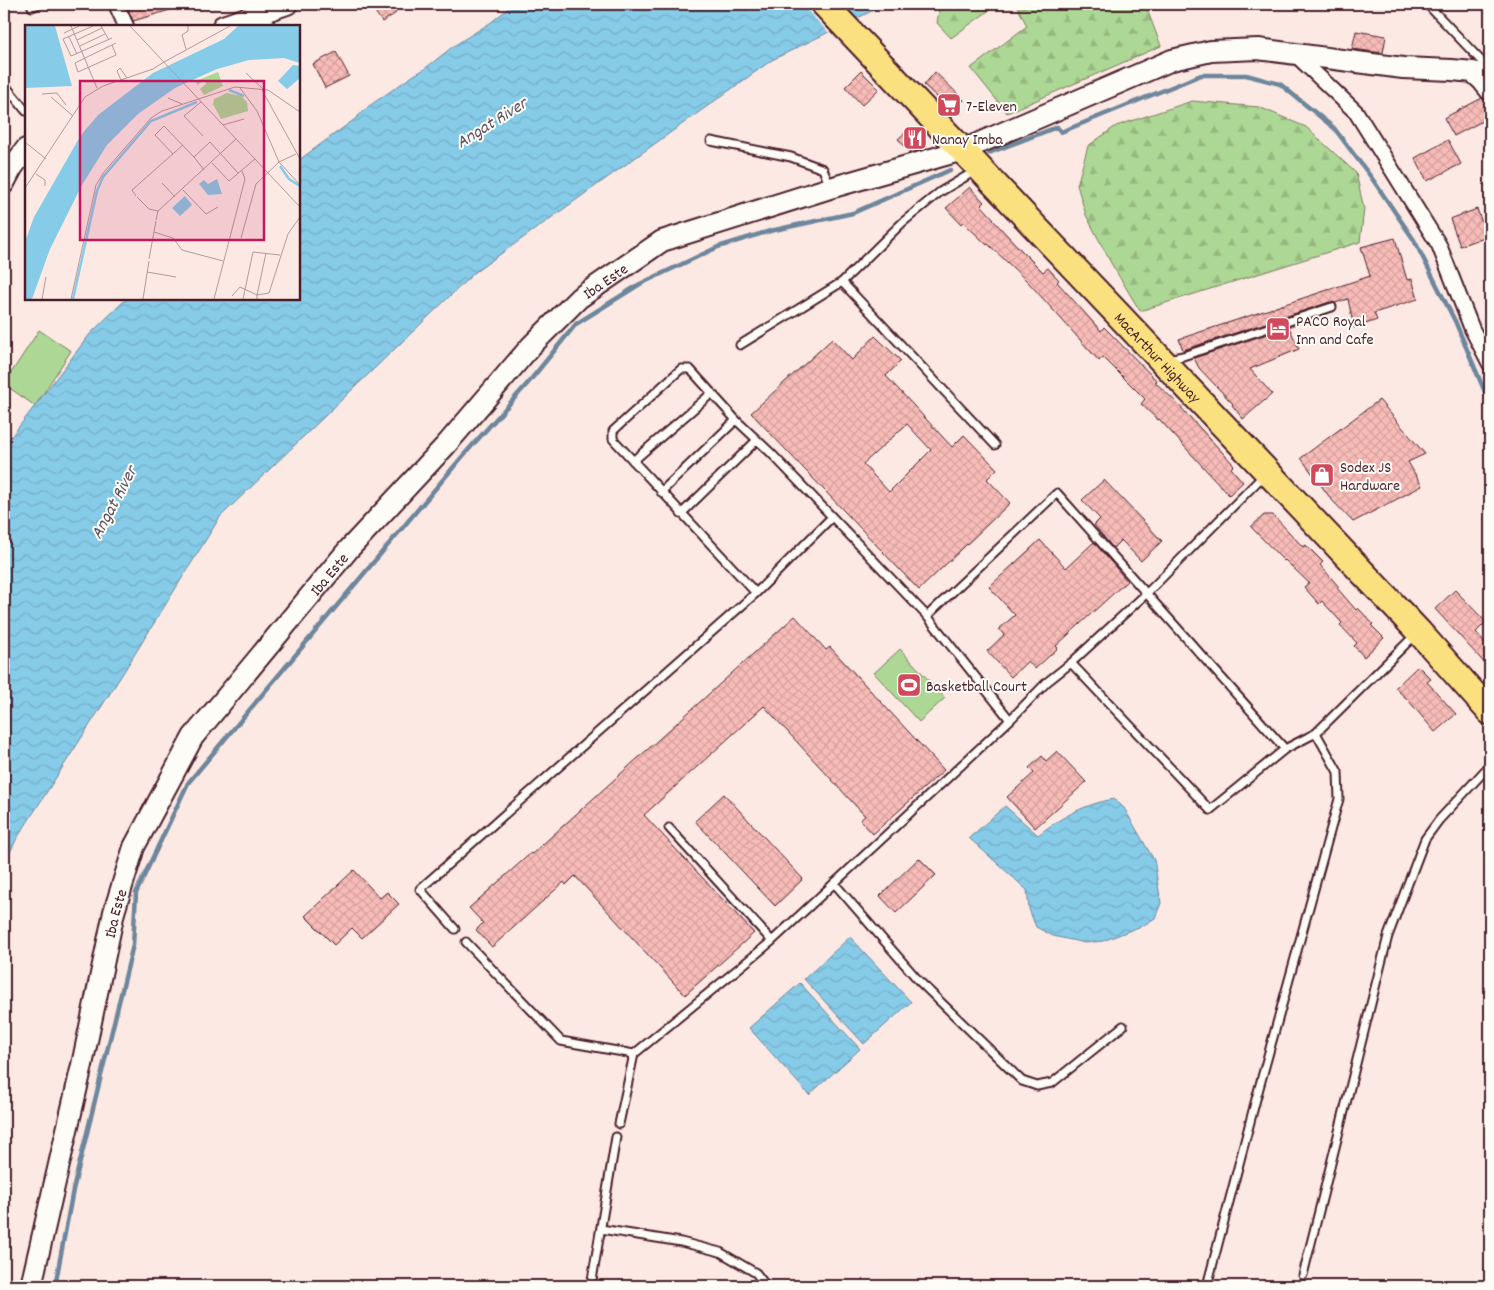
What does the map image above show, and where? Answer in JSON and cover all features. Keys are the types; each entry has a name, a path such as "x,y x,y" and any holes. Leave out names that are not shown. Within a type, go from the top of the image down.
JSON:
{"highway":[{"name":"MacArthur Highway","path":"824,4 1419,632 1490,712"}],"street":[{"path":"116,4 126,25"},
{"path":"229,25 267,19 287,4"},
{"name":"Iba Este","path":"31,1286 84,1055 114,912 134,847 193,737 348,550 446,446 531,346 578,298 662,242 830,188 963,150 1172,60 1211,51 1258,49 1403,68 1452,70 1483,68"},
{"path":"1296,55 1356,112 1439,245 1472,330 1490,364"},
{"path":"1483,68 1482,80 1490,90"},
{"path":"4,183 25,150"}],"lane":[{"path":"1427,4 1483,68"},
{"path":"4,84 25,110"},
{"path":"711,141 791,157 823,169 830,188"},
{"path":"740,346 842,282 910,216 940,192 980,168"},
{"path":"842,282 995,445"},
{"path":"1161,361 1183,356 1332,306"},
{"path":"756,593 613,439 613,431 681,369 690,369 736,420 758,440 927,616 1010,720"},
{"path":"633,461 712,393"},
{"path":"661,492 736,420"},
{"path":"681,514 758,440"},
{"path":"618,1124 634,1054 772,941 1010,720 1047,682 1071,663 1147,593 1266,472"},
{"path":"927,616 1057,493 1285,749"},
{"path":"455,929 420,888 756,593 832,517"},
{"path":"1071,663 1210,810 1285,749 1316,733 1419,632"},
{"path":"1207,1286 1256,1099 1339,799 1338,772 1316,733"},
{"path":"1303,1275 1388,936 1404,891 1424,839 1490,765"},
{"path":"669,828 772,941"},
{"path":"834,883 919,981 1022,1081 1037,1086 1052,1083 1123,1026"},
{"path":"466,942 561,1041 634,1054"},
{"path":"591,1286 616,1137"},
{"path":"601,1228 681,1242 720,1252 756,1273 764,1286"}],"green space":[{"path":"940,4 998,4 951,38 937,23"},
{"path":"1016,4 1145,4 1161,46 1007,113 971,68 1027,26"},
{"path":"1192,101 1259,107 1306,127 1356,173 1364,209 1360,242 1140,311 1111,263 1086,215 1077,185 1088,146 1116,126"},
{"path":"39,330 71,351 35,406 4,384"},
{"name":"Basketball Court","path":"900,649 945,698 919,722 874,673"}],"water":[{"name":"Angat River","path":"514,4 886,4 772,60 474,273 220,517 16,840 4,865 4,446 90,334 125,300 300,300 300,159 355,119 369,106 423,70 455,45 490,23"},
{"path":"1114,799 1124,808 1154,860 1161,903 1155,918 1144,925 1103,941 1085,943 1053,936 1036,927 1029,909 1027,890 969,838 1005,806 1038,835 1055,822 1074,812 1093,804"},
{"path":"850,937 911,1002 864,1044 804,979"},
{"path":"800,983 860,1049 809,1095 749,1028"}],"pier":[{"path":"801,4 840,4 856,21 830,34"}],"building":[{"path":"126,4 180,4 180,7 133,21"},
{"path":"370,4 390,4 396,13 382,22"},
{"path":"1356,31 1386,36 1383,53 1352,49"},
{"path":"336,52 349,76 325,88 313,64"},
{"path":"861,71 879,89 862,105 845,87"},
{"path":"935,72 964,100 953,112 924,85"},
{"path":"1482,98 1488,101 1490,105 1490,117 1454,136 1444,118"},
{"path":"911,127 926,143 918,151 911,153 898,139"},
{"path":"1448,140 1461,164 1427,181 1415,158"},
{"path":"970,187 984,202 981,205 993,220 1021,250 1043,272 1048,268 1059,280 1057,282 1101,331 1104,327 1157,381 1155,382 1234,465 1231,468 1243,482 1229,495 1159,419 1141,404 1145,399 1103,357 1099,361 1028,282 963,222 961,224 946,208"},
{"path":"1477,209 1487,236 1460,246 1450,219"},
{"path":"1395,238 1407,280 1412,279 1418,299 1374,313 1377,320 1354,328 1348,299 1335,303 1330,302 1183,350 1179,339 1370,276 1361,247"},
{"path":"1289,327 1299,349 1250,369 1272,394 1243,419 1233,404 1199,368 1194,358"},
{"path":"875,336 901,361 886,376 952,447 964,435 997,469 987,479 1010,503 919,590 751,413 832,339 852,360","holes":["907,424 931,450 889,492 863,464"]},
{"path":"1379,400 1425,454 1408,462 1422,486 1353,522 1331,499 1301,458"},
{"path":"1104,480 1162,541 1141,561 1121,540 1113,548 1094,525 1100,519 1082,500"},
{"path":"1264,515 1273,515 1303,547 1306,545 1323,562 1320,565 1339,587 1337,588 1356,610 1358,608 1384,638 1364,657 1354,646 1357,643 1340,625 1342,623 1322,601 1319,604 1304,587 1309,583 1284,561 1251,527"},
{"path":"1040,540 1066,568 1094,542 1127,581 1056,646 1058,648 1035,669 1028,661 1011,677 987,651 1004,635 999,629 1015,615 989,587"},
{"path":"1455,590 1486,622 1476,632 1490,648 1490,669 1435,609"},
{"path":"795,616 826,650 830,647 944,770 873,834 860,820 865,816 764,706 644,815 754,933 685,995 575,876 566,885 564,882 492,947 476,930 483,923 469,908 532,854"},
{"path":"1418,666 1431,679 1427,682 1456,714 1435,732 1408,700 1395,688"},
{"path":"1057,751 1086,782 1035,828 1007,797 1034,773 1029,768 1042,756 1046,761"},
{"path":"724,794 803,879 775,906 695,821"},
{"path":"919,858 936,875 896,913 880,896"},
{"path":"354,870 380,898 387,892 399,904 362,938 352,928 334,945 305,916"}],"waterway":[{"path":"989,153 1057,127 1061,132 1201,75 1246,75 1280,84 1334,128 1371,177 1414,240 1455,321 1490,404"},
{"path":"55,1286 73,1190 133,945 136,893 188,783 576,324 640,284 718,247 770,231 853,213 950,170"}],"place":[{"name":"7-Eleven","path":"949,105"},
{"name":"Nanay Imba","path":"915,138"},
{"name":"PACO Royal Inn and Cafe","path":"1278,329"},
{"name":"Sodex JS Hardware","path":"1322,475"},
{"name":"Basketball Court","path":"909,685"}]}
